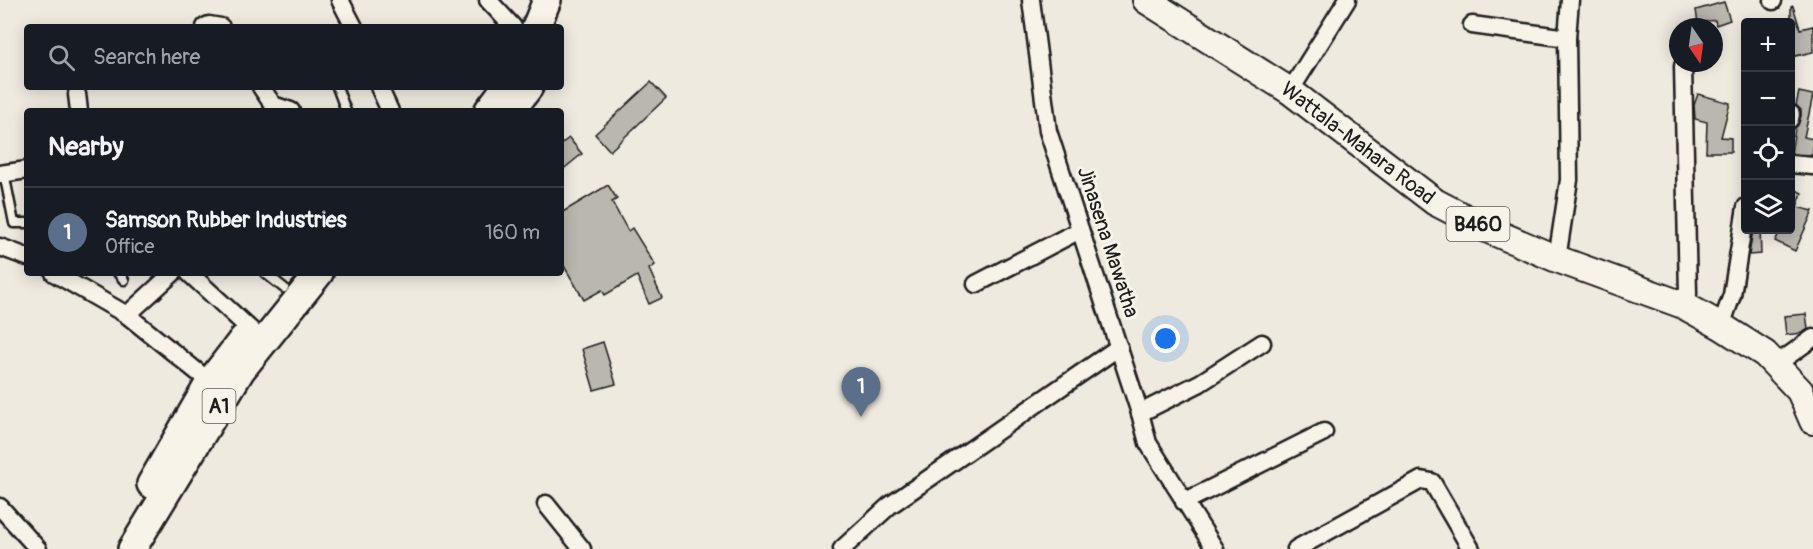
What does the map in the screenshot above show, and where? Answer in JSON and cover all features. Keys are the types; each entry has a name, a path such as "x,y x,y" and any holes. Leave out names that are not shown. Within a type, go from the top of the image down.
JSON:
{"highway":[{"path":"490,108 504,90"},
{"path":"513,108 527,90"},
{"name":"A1","path":"112,549 210,382 316,276"},
{"name":"A1","path":"132,549 241,370 282,278"}],"main road":[{"name":"Wattala-Mahara Road","path":"1146,0 1290,91 1435,202 1489,230 1557,259 1683,305 1721,326 1765,354 1800,391 1813,421"}],"street":[{"path":"340,0 352,24"},
{"path":"488,0 510,24"},
{"name":"Jinasena Mawatha","path":"1031,0 1048,131 1148,443 1215,549"},
{"path":"1290,91 1347,0"},
{"path":"1557,259 1569,180 1567,38 1570,0"},
{"path":"1473,25 1567,38"},
{"path":"1683,72 1688,294 1683,305"},
{"path":"263,90 273,105 282,108"},
{"path":"380,90 389,108"},
{"path":"77,94 79,108"},
{"path":"1795,164 1813,166"},
{"path":"2,174 24,170"},
{"path":"976,284 1080,230"},
{"path":"1721,326 1732,295 1742,234"},
{"path":"0,247 24,256"},
{"path":"59,276 126,315 210,382"},
{"path":"126,315 170,276"},
{"path":"192,276 257,335"},
{"path":"1774,366 1813,338"},
{"path":"1140,413 1200,383 1262,343"},
{"path":"842,549 889,506 1119,347"},
{"path":"1184,502 1324,432"},
{"path":"1296,549 1421,480 1432,482 1471,549"},
{"path":"546,504 582,549"},
{"path":"0,507 38,549"}],"lane":[{"path":"338,90 345,108"},
{"path":"2,174 14,224 24,224"},
{"path":"121,276 124,280"}],"building":[{"path":"1724,2 1730,20 1723,22 1723,18 1697,18 1696,10"},
{"path":"1793,6 1800,29 1813,26 1813,52 1795,56 1795,18 1791,18 1791,7"},
{"path":"651,82 666,98 610,151 595,134"},
{"path":"1799,92 1813,95 1804,137 1813,139 1813,155 1795,154 1795,128 1801,116 1801,110 1796,105"},
{"path":"1698,94 1730,103 1721,137 1731,138 1731,152 1706,152 1707,122 1695,119 1694,105"},
{"path":"569,138 582,154 564,169 564,142"},
{"path":"608,185 617,199 612,202 628,231 632,228 655,265 649,269 662,298 649,304 637,276 605,295 602,290 584,300 564,266 564,211"},
{"path":"1795,189 1802,193 1797,207 1813,211 1795,251 1775,241 1779,234 1795,234"},
{"path":"1752,234 1760,234 1761,254 1749,255"},
{"path":"1806,314 1808,329 1802,333 1786,335 1784,316"},
{"path":"603,342 616,384 594,390 582,349"}],"place":[{"name":"Samson Rubber Industries","path":"861,417"}]}
